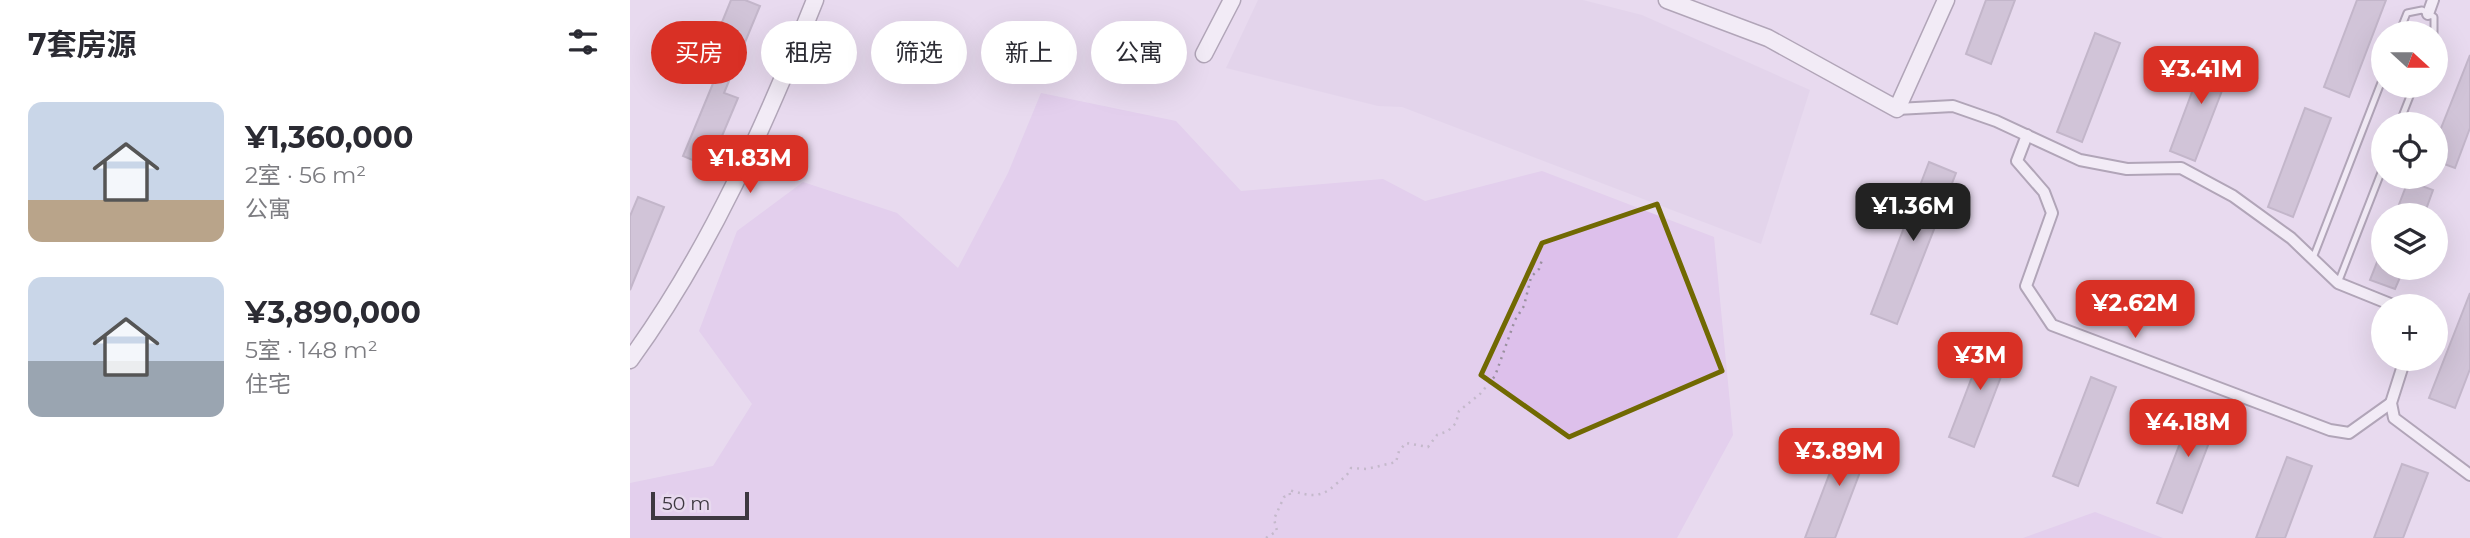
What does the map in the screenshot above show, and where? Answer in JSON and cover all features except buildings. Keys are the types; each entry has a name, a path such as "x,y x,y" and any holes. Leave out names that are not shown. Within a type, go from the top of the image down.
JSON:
{"street":[{"path":"630,360 717,223 786,73 815,0"},
{"path":"1204,54 1232,0"},
{"path":"1667,0 1768,38 1897,109 1953,106 2080,160 2127,169 2181,168 2233,196 2291,237 2338,283 2371,296"},
{"path":"1897,109 1945,0"},
{"path":"2428,14 2433,0"},
{"path":"2026,135 2017,161 2044,192 2052,213 2026,286 2052,325 2330,430 2349,433 2391,402"},
{"path":"2401,371 2391,402 2394,418 2470,475"}],"lane":[{"path":"2404,21 2407,13 2422,10 2434,17 2434,21"},
{"path":"2313,259 2375,98"},
{"path":"2338,283 2375,189"}],"path":[{"path":"1266,538 1277,531 1274,519 1284,497 1290,495 1290,490 1309,496 1324,495 1347,477 1351,468 1367,469 1396,462 1399,451 1406,443 1428,447 1437,435 1448,431 1456,423 1459,411 1480,394 1495,376 1515,320 1524,306 1531,277 1539,269 1542,260"}],"highlighted area":[{"path":"1657,204 1722,371 1569,437 1481,375 1542,243"}],"shaded area":[{"path":"1258,0 1583,0 1642,15 1810,90 1761,244 1402,107 1378,106 1226,68"},
{"path":"1041,93 1176,121 1241,191 1383,179 1425,201 1542,171 1714,237 1733,435 1677,538 630,538 630,483 713,466 752,404 699,331 737,231 803,182 897,213 958,268 1008,173"},
{"path":"2095,512 2163,538 2023,538"}]}
